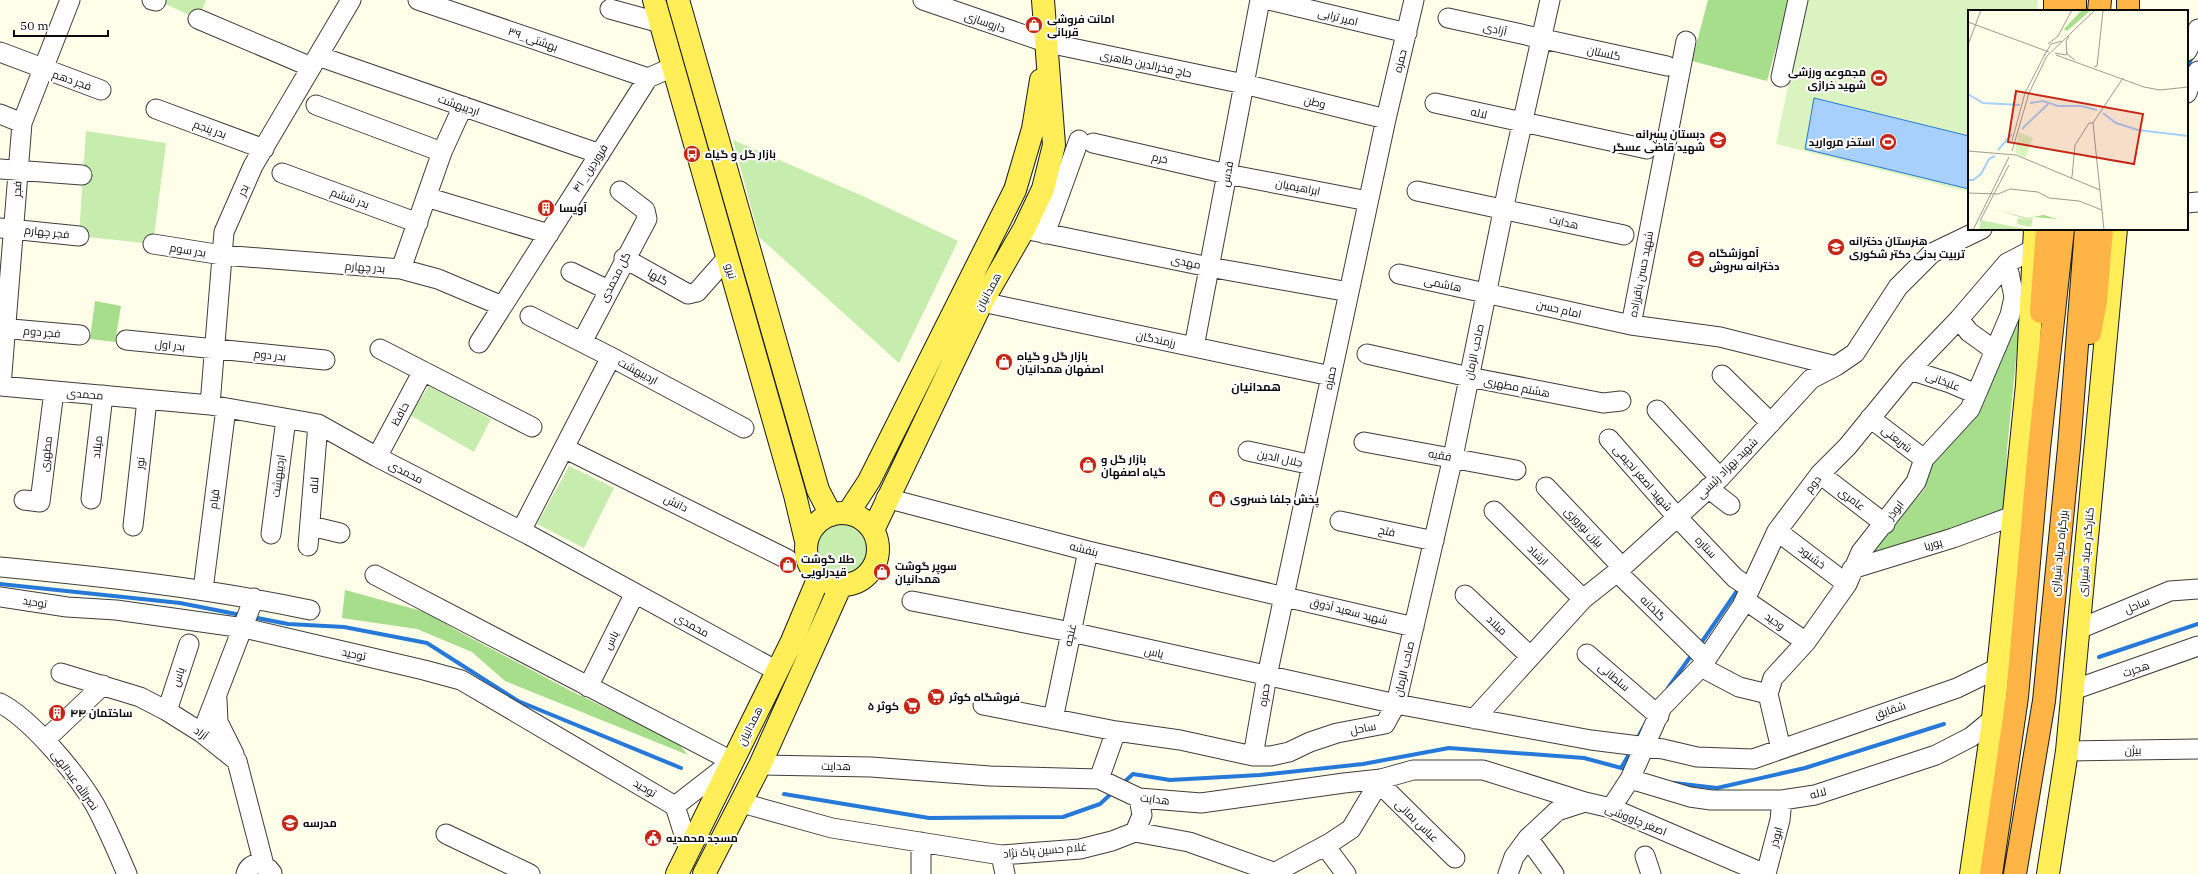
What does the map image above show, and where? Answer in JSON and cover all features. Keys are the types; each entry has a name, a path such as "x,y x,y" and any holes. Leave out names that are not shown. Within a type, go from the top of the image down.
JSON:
{"highway":[{"path":"2074,10 2075,0"},
{"path":"2099,10 2100,0"},
{"path":"2039,449 2042,281 2047,230"},
{"path":"1991,874 2017,697 2039,449 2063,230"},
{"name":"بزرگراه صیاد شیرازی","path":"2015,874 2044,701 2069,448 2086,230"},
{"path":"2069,448 2096,301 2102,230"}],"main road":[{"name":"نیرو","path":"654,0 795,495 806,541"},
{"path":"678,0 818,490 839,514 866,522 873,530 877,540 878,551 876,562 870,571 857,581 841,585 830,583 819,577 808,561 806,541 811,530 819,520 839,514"},
{"name":"همدانیان","path":"873,530 886,498 982,302 1024,229 1043,189 1054,145 1048,43 1043,0"},
{"name":"همدانیان","path":"839,514 869,481 1015,190 1033,129 1048,43"},
{"name":"کنارگذر صیاد شیرازی","path":"2048,874 2067,751 2116,230"},
{"path":"1971,874 1993,719 2027,385 2034,239"},
{"path":"795,495 818,490"},
{"name":"همدانیان","path":"677,874 689,850 727,758 777,671 819,577"},
{"path":"704,874 742,803 841,585"}],"street":[{"name":"فجر","path":"0,386 9,170 22,123 70,0"},
{"name":"بدر","path":"218,407 215,349 224,232 253,166 351,0"},
{"name":"۳۹_بهشتی","path":"418,0 648,78"},
{"name":"داروسازی","path":"923,0 1048,43"},
{"name":"قدس","path":"1194,347 1260,0"},
{"name":"امیر ترابی","path":"1269,0 1407,33"},
{"name":"حمزه","path":"1253,756 1267,676 1348,292 1414,0"},
{"name":"صاحب الزمان","path":"1396,704 1453,458 1522,123 1550,0"},
{"path":"1781,77 1798,0"},
{"path":"610,9 661,23"},
{"name":"آزادی","path":"1448,18 1541,40"},
{"path":"198,19 314,62"},
{"path":"2188,49 2198,29"},
{"name":"گلستان","path":"1541,40 1667,66"},
{"name":"شهید حسن باقرزاده","path":"1686,41 1631,325 1720,337 1836,366"},
{"name":"حاج فخرالدین طاهری","path":"1048,43 1244,84"},
{"name":"فجر دهم","path":"0,52 101,90"},
{"name":"اردیبهشت","path":"314,62 463,106 600,154"},
{"path":"648,78 673,67"},
{"path":"2188,90 2191,81 2198,71"},
{"name":"۴۱ _فروردین","path":"479,343 648,78"},
{"name":"وطن","path":"1244,84 1386,119"},
{"name":"لاله","path":"1436,103 1522,123 1647,149"},
{"path":"316,105 442,152"},
{"path":"401,269 442,152 463,106"},
{"name":"بدر پنجم","path":"156,109 264,149"},
{"path":"0,114 22,123"},
{"name":"خرم","path":"1045,234 1086,141 1227,174"},
{"path":"9,170 82,175"},
{"name":"بدر ششم","path":"282,173 418,223"},
{"name":"ابراهیمیان","path":"1227,174 1368,201"},
{"path":"1417,191 1504,208"},
{"name":"گل محمدی","path":"582,342 624,258 647,219 647,213 620,192"},
{"path":"426,197 549,234"},
{"path":"2188,203 2198,202"},
{"name":"هدایت","path":"1504,208 1624,235"},
{"name":"فجر چهارم","path":"7,228 79,236"},
{"name":"مهدی","path":"1024,229 1209,267 1348,292"},
{"name":"شهید بهزاد رئیسی","path":"1474,719 1583,599 1619,570 1714,483 1812,379 1836,366 1855,353 1898,287 1932,253 1980,230"},
{"name":"دوم","path":"1611,808 1630,779 1638,749 1659,716 1662,707 1704,663 1743,589 1777,531 1820,474 1910,370 1959,319 2007,263 2034,239"},
{"name":"بدر سوم","path":"153,244 222,255"},
{"name":"بدر چهارم","path":"222,255 401,269 438,279 502,306"},
{"name":"گلها","path":"624,258 688,294 693,294 697,292 727,258"},
{"name":"ابوذر","path":"1768,694 1773,678 1806,642 1850,576 1860,552 1885,524 1916,482 1924,459 1970,409 2010,315 2014,297 2007,263"},
{"path":"571,272 608,290"},
{"name":"هاشمی","path":"1399,274 1486,293"},
{"name":"امام حسن","path":"1486,293 1631,325"},
{"name":"رزمندگان","path":"982,302 1331,376"},
{"name":"اردیبهشت","path":"530,316 611,357 744,428"},
{"path":"1959,319 1969,332 1994,350"},
{"name":"فجر دوم","path":"2,329 80,335"},
{"name":"بدر اول","path":"126,340 215,349"},
{"name":"بدر دوم","path":"215,349 325,360"},
{"path":"380,349 532,427"},
{"name":"هشتم مطهری","path":"1367,354 1469,377 1603,403 1621,401"},
{"path":"521,531 611,357"},
{"name":"علیخانی","path":"1910,370 1950,383 1976,394"},
{"name":"حافظ","path":"377,457 423,371"},
{"path":"1722,375 1771,423"},
{"name":"محمدی","path":"0,386 218,407 318,424 377,457 521,531 777,671"},
{"name":"مطهری","path":"24,500 40,502 54,391"},
{"name":"میلاد","path":"91,500 102,395"},
{"name":"نور","path":"133,526 147,400"},
{"name":"قیام","path":"203,590 218,407"},
{"path":"1657,410 1730,505"},
{"name":"شریعتی","path":"1870,418 1924,459"},
{"name":"اردیبهشت","path":"271,534 286,419"},
{"name":"لاله","path":"308,546 311,526 318,424"},
{"name":"شهید اصغر نجیمی","path":"1609,439 1677,517"},
{"name":"فقیه","path":"1364,442 1516,470"},
{"name":"دانش","path":"564,448 788,558"},
{"name":"جلال الدین","path":"1248,451 1312,465"},
{"name":"عامری","path":"1820,474 1885,524"},
{"name":"بیژن نوروزی","path":"1546,488 1619,570"},
{"name":"بنفشه","path":"886,498 1088,551 1284,596"},
{"name":"ارشاد","path":"1494,511 1583,599"},
{"name":"پوریا","path":"1850,576 2014,516"},
{"name":"ستاره","path":"1677,517 1743,589"},
{"name":"فتح","path":"1340,520 1434,541"},
{"path":"311,526 340,533"},
{"name":"خشنود","path":"1777,531 1850,576"},
{"name":"غنچه","path":"1053,719 1088,551"},
{"path":"0,567 159,583 203,590 249,613 310,610"},
{"name":"گلخانه","path":"1619,570 1689,644 1704,663 1739,687 1768,694"},
{"path":"375,575 727,758 675,806 689,850"},
{"name":"وحید","path":"1743,589 1806,642"},
{"name":"ساحل","path":"2079,630 2170,591 2198,589"},
{"name":"یاس","path":"588,687 634,593"},
{"name":"میلاد","path":"1465,595 1530,656"},
{"name":"شهید سعید آذوق","path":"1284,596 1414,627"},
{"name":"توحید","path":"0,597 67,607 116,610 249,613 424,670 461,680 675,806"},
{"name":"یاس","path":"912,601 1071,632 1396,704"},
{"path":"202,733 249,613"},
{"name":"یاس","path":"167,711 189,644"},
{"name":"هجرت","path":"2073,690 2198,646"},
{"name":"سلطانی","path":"1587,654 1659,716"},
{"name":"شقایق","path":"1781,749 1957,688 1998,668"},
{"name":"آزاد","path":"62,673 140,697 167,711 202,733 237,761"},
{"path":"46,740 103,685"},
{"path":"217,694 218,722 237,761 268,869"},
{"path":"1396,704 1638,749 1697,757 1753,759 1781,749 1768,694"},
{"name":"نصرالله عبدالهی","path":"0,703 9,707 46,740 94,804 127,874"},
{"name":"ساحل","path":"983,705 1116,731 1180,740 1253,756 1271,756 1289,752 1310,742 1337,733 1385,724 1396,704"},
{"name":"لاله","path":"1630,779 1690,797 1711,800 1782,800 1814,795 1936,755 1971,737 1993,719"},
{"path":"1101,780 1116,731"},
{"name":"بیژن","path":"2067,751 2198,749"},
{"name":"هدایت","path":"760,765 871,767 990,776 1101,780 1134,795 1201,803 1344,783 1380,781 1413,770 1483,770 1585,802"},
{"path":"1134,795 1142,815 1135,832 1189,842 1273,873 1325,846 1351,829 1380,781"},
{"name":"عباس بمانی","path":"1380,781 1455,858"},
{"name":"ابوذر","path":"1766,874 1780,820 1782,800"},
{"path":"1508,874 1514,857 1528,838 1558,811 1585,802"},
{"name":"اصغر چاووشی","path":"1585,802 1611,808 1766,874"},
{"name":"غلام حسین پاک نژاد","path":"742,803 832,828 1001,855 1080,849 1112,841 1135,832"},
{"path":"446,834 530,874"},
{"path":"1528,838 1554,874"},
{"path":"921,842 922,874"},
{"path":"1325,846 1346,874"},
{"path":"1001,855 1005,874"},
{"path":"1645,856 1651,874"},
{"path":"244,873 258,863 268,869"}],"green space":[{"path":"157,0 206,0 198,19"},
{"path":"1708,0 1789,0 1767,81 1692,61"},
{"name":"مجموعه ورزشی شهید خرازی","path":"1806,0 2038,0 2037,10 1968,10 1968,192 1776,144"},
{"path":"86,131 166,143 153,244 79,236"},
{"path":"733,140 865,197 958,241 899,363 759,237"},
{"path":"2022,300 2007,449 2005,512 1865,560 1871,550 1925,489 1929,465 1964,429 1985,401"},
{"path":"95,301 121,306 115,342 90,339"},
{"path":"429,386 491,419 474,452 410,415"},
{"path":"569,466 614,488 584,548 537,524"},
{"path":"838,521 848,521 862,528 869,542 869,552 862,566 848,573 838,573 828,569 821,562 817,552 817,542 821,532 828,525"},
{"path":"345,590 429,613 454,629 571,691 677,742 688,755 505,681 472,652 417,629 342,618"}],"water":[{"name":"استخر مروارید","path":"1814,98 1968,136 1968,189 1805,149"}],"waterway":[{"path":"2188,66 2193,55"},
{"path":"0,584 180,603 241,615"},
{"path":"1699,646 1739,588"},
{"path":"252,617 288,624 344,627 427,643 518,701 681,768"},
{"path":"2099,657 2198,624"},
{"path":"1668,688 1693,653"},
{"path":"1674,783 1717,788 1805,768 1944,724"},
{"path":"1636,741 1643,728"},
{"path":"1122,784 1133,774 1170,780 1260,775 1363,764 1449,748 1584,758 1629,770"},
{"path":"1621,768 1631,751"},
{"path":"784,794 929,818 1063,817 1100,804 1113,792"}],"place":[{"name":"امانت فروشی قربانی","path":"1034,25"},
{"name":"مجموعه ورزشی شهید خرازی","path":"1879,78"},
{"name":"دبستان پسرانه شهید قاضی عسگر","path":"1718,140"},
{"name":"استخر مروارید","path":"1888,142"},
{"name":"بازار گل و گیاه","path":"692,154"},
{"name":"آویسا","path":"546,208"},
{"name":"هنرستان دخترانه تربیت بدنی دکتر شکوری","path":"1836,247"},
{"name":"آموزشگاه دخترانه سروش","path":"1696,259"},
{"name":"بازار گل و گیاه اصفهان همدانیان","path":"1004,362"},
{"name":"بازار گل و گیاه اصفهان","path":"1088,465"},
{"name":"پخش جلفا خسروی","path":"1217,499"},
{"name":"طلا گوشت قیدرلویی","path":"788,565"},
{"name":"سوپر گوشت همدانیان","path":"882,572"},
{"name":"فروشگاه کوثر","path":"936,697"},
{"name":"کوثر ۵","path":"912,706"},
{"name":"ساختمان ۴۴","path":"57,713"},
{"name":"مدرسه","path":"290,823"},
{"name":"مسجد محمدیه","path":"653,838"}],"district":[{"name":"همدانیان","path":"1256,386"}]}
